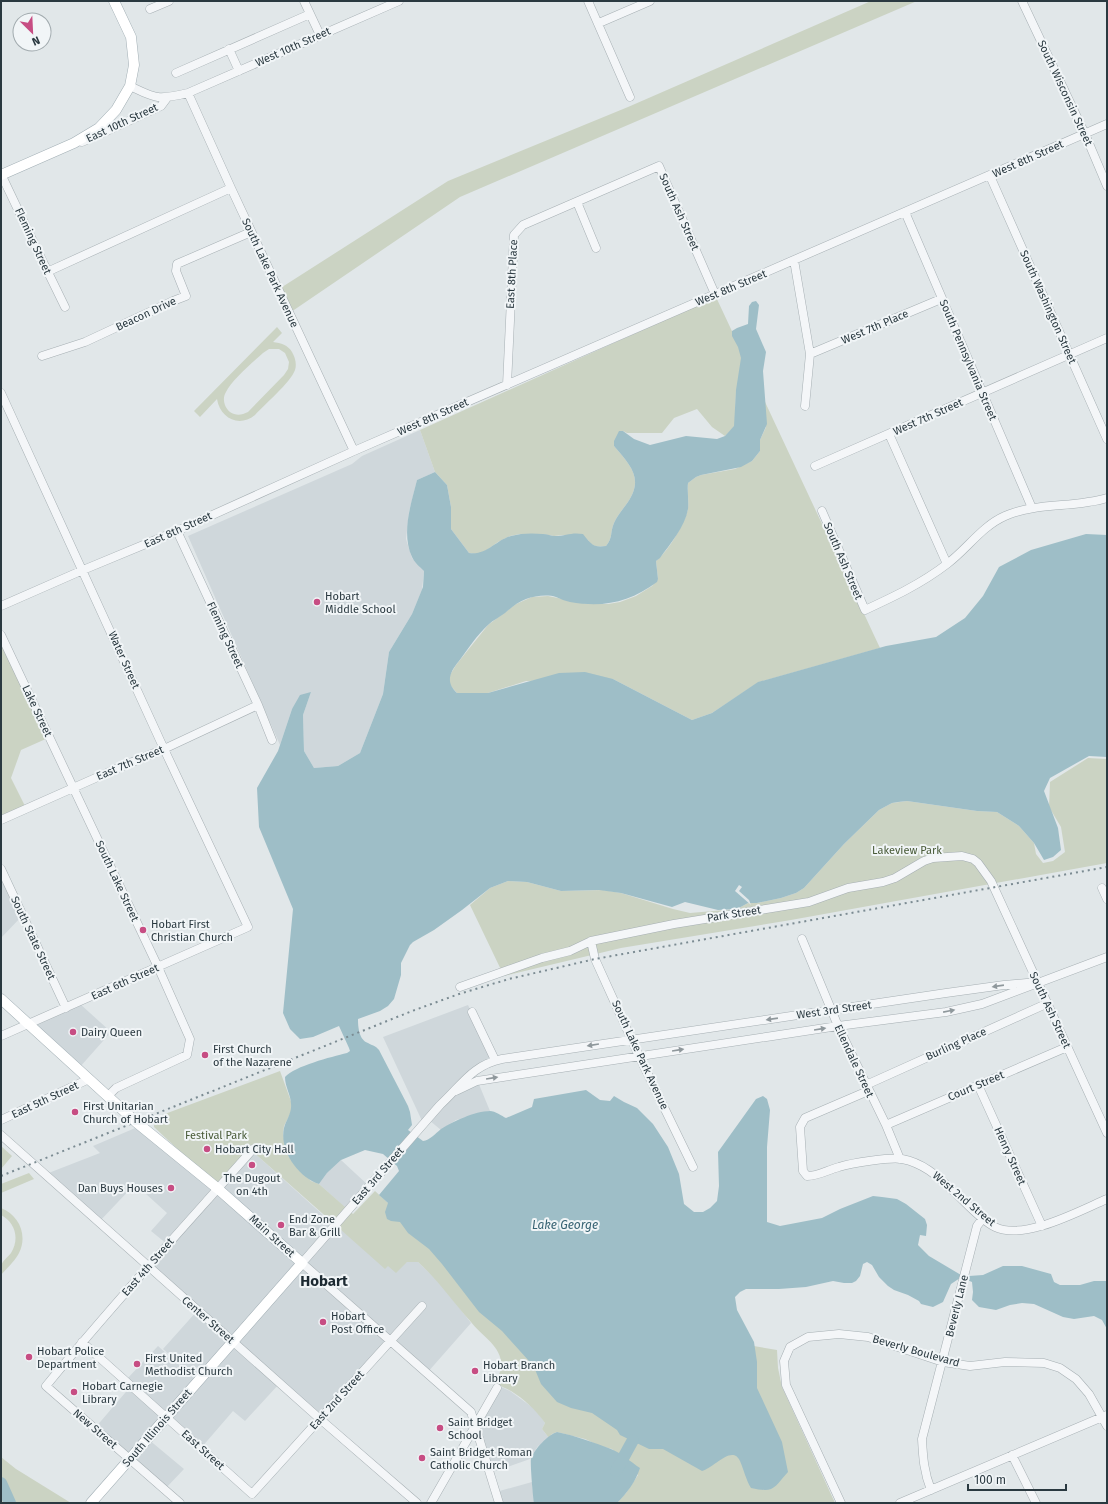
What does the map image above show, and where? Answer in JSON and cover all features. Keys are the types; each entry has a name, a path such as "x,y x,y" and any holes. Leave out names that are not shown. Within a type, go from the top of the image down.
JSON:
{"main road":[{"path":"114,1 130,37 133,51 134,65 130,86"},
{"name":"East 10th Street","path":"1,174 74,143 99,128 116,110 130,86"},
{"name":"Main Street","path":"1,999 141,1126 217,1188 302,1263"},
{"name":"South Illinois Street","path":"91,1503 302,1263"}],"street":[{"path":"150,9 169,1"},
{"path":"304,1 320,35"},
{"name":"West 10th Street","path":"188,93 399,1"},
{"path":"588,1 630,97"},
{"path":"598,23 650,1"},
{"name":"South Wisconsin Street","path":"1022,1 1107,186"},
{"path":"176,73 310,14"},
{"path":"229,49 239,71"},
{"name":"East 10th Street","path":"130,86 148,95 160,98 167,98 188,93"},
{"name":"South Lake Park Avenue","path":"188,93 251,232 354,451"},
{"name":"East 10th Street","path":"74,143 88,140 161,106 167,98"},
{"name":"West 8th Street","path":"354,451 1107,124"},
{"name":"South Ash Street","path":"577,202 659,166 715,294"},
{"name":"Fleming Street","path":"1,174 47,272 65,306"},
{"name":"South Washington Street","path":"990,176 1107,439"},
{"path":"47,272 231,188"},
{"path":"577,202 596,248"},
{"name":"East 8th Place","path":"507,385 514,235 523,225 577,202"},
{"name":"South Pennsylvania Street","path":"904,212 1032,508"},
{"name":"Beacon Drive","path":"42,356 85,342 186,296 176,271 177,264 251,232"},
{"path":"794,260 810,354 805,406"},
{"name":"West 7th Place","path":"810,354 941,299"},
{"name":"West 7th Street","path":"815,466 1107,338"},
{"name":"Water Street","path":"1,393 164,749 248,927"},
{"path":"889,434 947,564 992,523 1006,515 1032,508 1107,498"},
{"name":"East 8th Street","path":"1,606 177,531 354,451"},
{"name":"South Ash Street","path":"822,512 865,610 913,587 947,564"},
{"name":"Fleming Street","path":"177,531 258,706 272,740"},
{"name":"Lake Street","path":"1,635 73,788"},
{"name":"East 7th Street","path":"1,820 258,706"},
{"name":"South Lake Street","path":"73,788 158,967 190,1039 187,1055 116,1088 108,1096"},
{"name":"Park Street","path":"460,987 542,958 570,951 592,941 674,924 809,902 848,888 883,882 895,878 932,858 962,856 973,859 978,862 985,871 993,887"},
{"name":"South State Street","path":"1,869 66,1008"},
{"name":"South Ash Street","path":"993,887 1107,1133"},
{"path":"1102,888 1107,899"},
{"name":"East 6th Street","path":"1,1036 248,927"},
{"name":"Ellendale Street","path":"802,940 838,1026 886,1125 900,1159"},
{"name":"South Lake Park Avenue","path":"592,941 594,958 639,1056 693,1167"},
{"name":"West 3rd Street","path":"639,1056 838,1026 946,1012 982,1004 1037,982 1107,957"},
{"name":"West 3rd Street","path":"632,1039 1004,985 1037,982"},
{"name":"Burling Place","path":"805,1118 1046,1004"},
{"path":"472,1012 495,1060"},
{"name":"East 3rd Street","path":"302,1263 440,1105 455,1091 464,1079 475,1070 495,1060 632,1039"},
{"name":"Court Street","path":"886,1125 1067,1047"},
{"name":"East 3rd Street","path":"455,1091 477,1081 639,1056"},
{"name":"East 5th Street","path":"1,1120 90,1079"},
{"name":"Henry Street","path":"978,1085 1042,1226"},
{"name":"West 2nd Street","path":"805,1118 800,1127 803,1171 807,1176 815,1176 840,1166 870,1161 900,1159 916,1163 933,1172 983,1218 995,1227 1010,1231 1026,1230 1042,1226 1107,1199"},
{"name":"Center Street","path":"1,1135 417,1503"},
{"name":"East 4th Street","path":"46,1386 148,1266 253,1150"},
{"name":"Beverly Lane","path":"931,1490 925,1475 922,1439 977,1226 983,1218"},
{"name":"Main Street","path":"302,1263 471,1412 498,1503"},
{"name":"East 2nd Street","path":"252,1494 422,1306"},
{"name":"Beverly Boulevard","path":"841,1503 786,1386 784,1361 790,1347 808,1337 839,1334 868,1337 943,1362 970,1366 1004,1362 1044,1363 1060,1368 1076,1379 1089,1394 1104,1416 1107,1426"},
{"name":"East Street","path":"82,1342 252,1494"},
{"name":"New Street","path":"46,1386 180,1503"},
{"path":"432,1503 497,1388"},
{"path":"900,1503 1104,1416"},
{"path":"1012,1455 1036,1503"}],"shaded area":[{"name":"Hobart Middle School","path":"420,430 435,472 417,480 409,512 406,539 412,558 424,571 422,590 412,614 389,652 383,694 360,753 338,766 314,768 304,751 303,715 311,692 292,709 280,745 188,536 352,464 362,456"},
{"path":"1,872 22,916 1,938"},
{"path":"79,1003 111,1032 79,1068 31,1024"},
{"path":"468,1005 493,1060 487,1062 423,1123 383,1037"},
{"path":"478,1082 490,1111 456,1120 441,1130 429,1120 456,1092"},
{"path":"140,1126 388,1341 320,1418 149,1266 167,1244 151,1231 167,1213 135,1184 99,1222 46,1174 100,1153 93,1146"},
{"path":"251,1150 334,1225 301,1261 217,1186"},
{"path":"341,1160 369,1186 348,1210 319,1184 327,1173"},
{"path":"336,1226 388,1266 407,1262 418,1262 442,1285 471,1323 427,1373 303,1263"},
{"path":"197,1311 232,1341 198,1380 163,1349"},
{"path":"233,1343 279,1384 245,1421 233,1411 201,1448 167,1417"},
{"path":"158,1346 197,1381 166,1416 126,1380"},
{"path":"131,1386 165,1417 129,1458 95,1428"},
{"path":"499,1386 510,1391 536,1410 545,1423 542,1429 549,1438 538,1446 530,1459 490,1473 476,1427"},
{"path":"148,1439 184,1469 165,1489 130,1459"},
{"path":"532,1482 534,1503 500,1503 496,1492"}],"green space":[{"path":"871,1 917,1 460,197 291,312 279,289 448,181 628,107"},
{"path":"716,297 880,648 759,682 712,713 692,720 613,679 526,681 488,693 457,693 450,685 449,680 450,675 456,665 488,625 516,604 532,597 548,596 588,604 608,604 620,602 636,596 652,586 658,579 656,561 680,529 687,514 688,483 701,475 735,469 752,461 760,451 760,440 766,427 736,390 735,426 725,436 712,427 697,409 674,418 662,433 627,433 623,431 614,446 630,466 635,479 635,486 628,502 614,523 610,540 606,546 596,546 591,544 588,540 564,535 554,536 542,534 520,534 510,536 484,552 476,554 469,553 451,529 451,507 447,485 435,472 420,430"},
{"path":"277,327 282,333 273,342 286,346 292,352 296,365 293,375 277,393 255,415 243,421 237,421 226,416 219,406 217,399 200,417 194,411","holes":["269,349 279,349 285,353 289,362 288,369 284,375 248,412 239,415 230,412 225,405 224,397 232,383 263,353"]},
{"path":"1,640 48,738 21,750 11,778 25,806 1,817"},
{"name":"Lakeview Park","path":"1088,758 1107,759 1107,863 791,920 621,948 504,976 470,905 490,888 508,881 527,882 561,891 603,890 621,893 690,913 737,909 748,903 757,903 781,898 796,893 804,888 844,844 879,810 892,803 907,801 977,811 997,812 1019,826 1034,843 1036,854 1043,863 1053,861 1065,852 1061,827 1049,807 1050,782"},
{"name":"Festival Park","path":"280,1071 292,1104 291,1112 284,1126 283,1134 287,1154 311,1181 319,1184 353,1214 375,1191 388,1203 750,1390 748,1345 777,1350 778,1368 782,1387 835,1503 617,1503 638,1475 612,1449 600,1446 585,1439 557,1432 552,1434 549,1438 542,1429 545,1423 534,1409 521,1398 500,1386 495,1381 501,1367 500,1355 497,1350 426,1269 418,1262 407,1262 396,1273 388,1266 385,1269 251,1150 217,1186 154,1127 154,1118"},
{"path":"1,1146 12,1156 1,1169"},
{"path":"29,1173 34,1179 1,1193 1,1184"},
{"path":"1,1208 13,1215 20,1226 23,1239 19,1253 1,1275 2,1264 14,1248 15,1231 10,1222 1,1215"},
{"path":"1,1457 16,1469 71,1503 1,1503"}],"water":[{"name":"Lake George","path":"756,301 759,305 756,329 766,352 763,371 767,424 760,440 760,451 752,461 741,467 701,475 688,483 688,509 686,516 677,535 660,558 656,561 657,582 627,599 605,604 582,604 549,596 537,596 523,600 488,625 480,633 451,673 450,681 453,689 457,693 488,693 559,673 585,672 613,679 692,720 712,713 758,682 886,646 936,637 965,618 983,596 999,567 1031,550 1086,534 1107,535 1107,757 1089,756 1050,778 1044,791 1058,828 1061,850 1053,857 1044,860 1034,843 1019,826 997,812 977,811 907,801 892,803 879,810 844,844 804,888 796,893 781,898 757,903 748,903 737,909 718,910 685,902 672,907 621,893 599,890 561,891 527,882 508,881 490,888 434,930 413,942 401,963 401,975 394,999 388,1006 380,1011 358,1019 361,1036 365,1041 375,1046 379,1050 408,1106 412,1125 408,1130 423,1141 430,1138 451,1123 464,1117 484,1111 492,1111 506,1118 532,1107 534,1099 586,1090 600,1100 610,1101 614,1096 637,1108 653,1124 668,1147 679,1174 684,1204 694,1212 703,1212 717,1201 719,1186 718,1152 756,1099 763,1096 767,1099 770,1110 767,1147 767,1222 780,1226 822,1218 873,1196 897,1199 925,1219 927,1225 926,1236 920,1235 918,1245 929,1256 961,1275 960,1278 951,1284 943,1302 933,1307 921,1304 919,1301 908,1295 888,1286 879,1277 872,1265 867,1262 863,1264 860,1276 852,1283 833,1281 806,1287 746,1289 735,1297 737,1310 754,1342 757,1362 757,1388 782,1442 788,1472 776,1486 769,1490 751,1488 737,1456 727,1456 702,1471 663,1449 649,1449 620,1435 617,1430 592,1413 571,1408 557,1402 541,1384 534,1367 529,1361 502,1331 479,1312 429,1249 408,1233 400,1222 387,1219 385,1212 388,1203 379,1195 399,1171 397,1166 383,1154 365,1150 341,1160 327,1173 319,1184 311,1180 297,1169 287,1154 284,1145 284,1128 291,1107 285,1077 297,1069 350,1051 339,1026 313,1037 300,1039 290,1029 283,1013 293,909 259,827 257,788 278,751 292,709 300,695 311,692 303,715 304,751 314,768 338,766 360,753 383,694 389,652 412,614 423,587 424,571 413,559 407,538 408,518 417,480 435,472 447,485 451,507 451,529 469,553 481,552 506,538 515,535 535,533 555,536 575,533 583,534 595,546 606,546 610,540 614,523 628,502 635,486 635,479 630,466 614,446 614,441 619,431 623,431 634,439 650,445 686,436 717,439 725,436 734,426 736,390 741,358 738,347 732,336 732,331 748,324 749,306 752,302"},
{"path":"1003,1266 1022,1266 1051,1274 1054,1282 1060,1285 1080,1285 1094,1281 1107,1281 1107,1329 1102,1320 1094,1316 1074,1319 1063,1317 1034,1304 1022,1303 996,1310 979,1307 972,1300 972,1282 967,1280 969,1276 983,1275"},
{"path":"557,1432 584,1439 611,1449 640,1468 631,1487 617,1503 534,1503 531,1459 535,1451 542,1443"}],"pier":[{"path":"739,885 742,887 739,891 749,900 751,905 735,891"}],"waterway":[{"path":"616,1471 633,1440"},
{"path":"1,1483 10,1503"}],"railway":[{"path":"1,1176 412,1011 459,994 509,979 595,959 1107,867"}],"place":[{"name":"Hobart Middle School","path":"317,602"},
{"name":"Hobart First Christian Church","path":"143,930"},
{"name":"Dairy Queen","path":"73,1032"},
{"name":"First Church of the Nazarene","path":"205,1055"},
{"name":"First Unitarian Church of Hobart","path":"75,1112"},
{"name":"Hobart City Hall","path":"207,1149"},
{"name":"The Dugout on 4th","path":"252,1165"},
{"name":"Dan Buys Houses","path":"171,1188"},
{"name":"End Zone Bar & Grill","path":"281,1225"},
{"name":"Hobart Post Office","path":"323,1322"},
{"name":"Hobart Police Department","path":"29,1357"},
{"name":"First United Methodist Church","path":"137,1364"},
{"name":"Hobart Branch Library","path":"475,1371"},
{"name":"Hobart Carnegie Library","path":"74,1392"},
{"name":"Saint Bridget School","path":"440,1428"},
{"name":"Saint Bridget Roman Catholic Church","path":"422,1458"}],"district":[{"name":"Hobart","path":"324,1281"}]}
